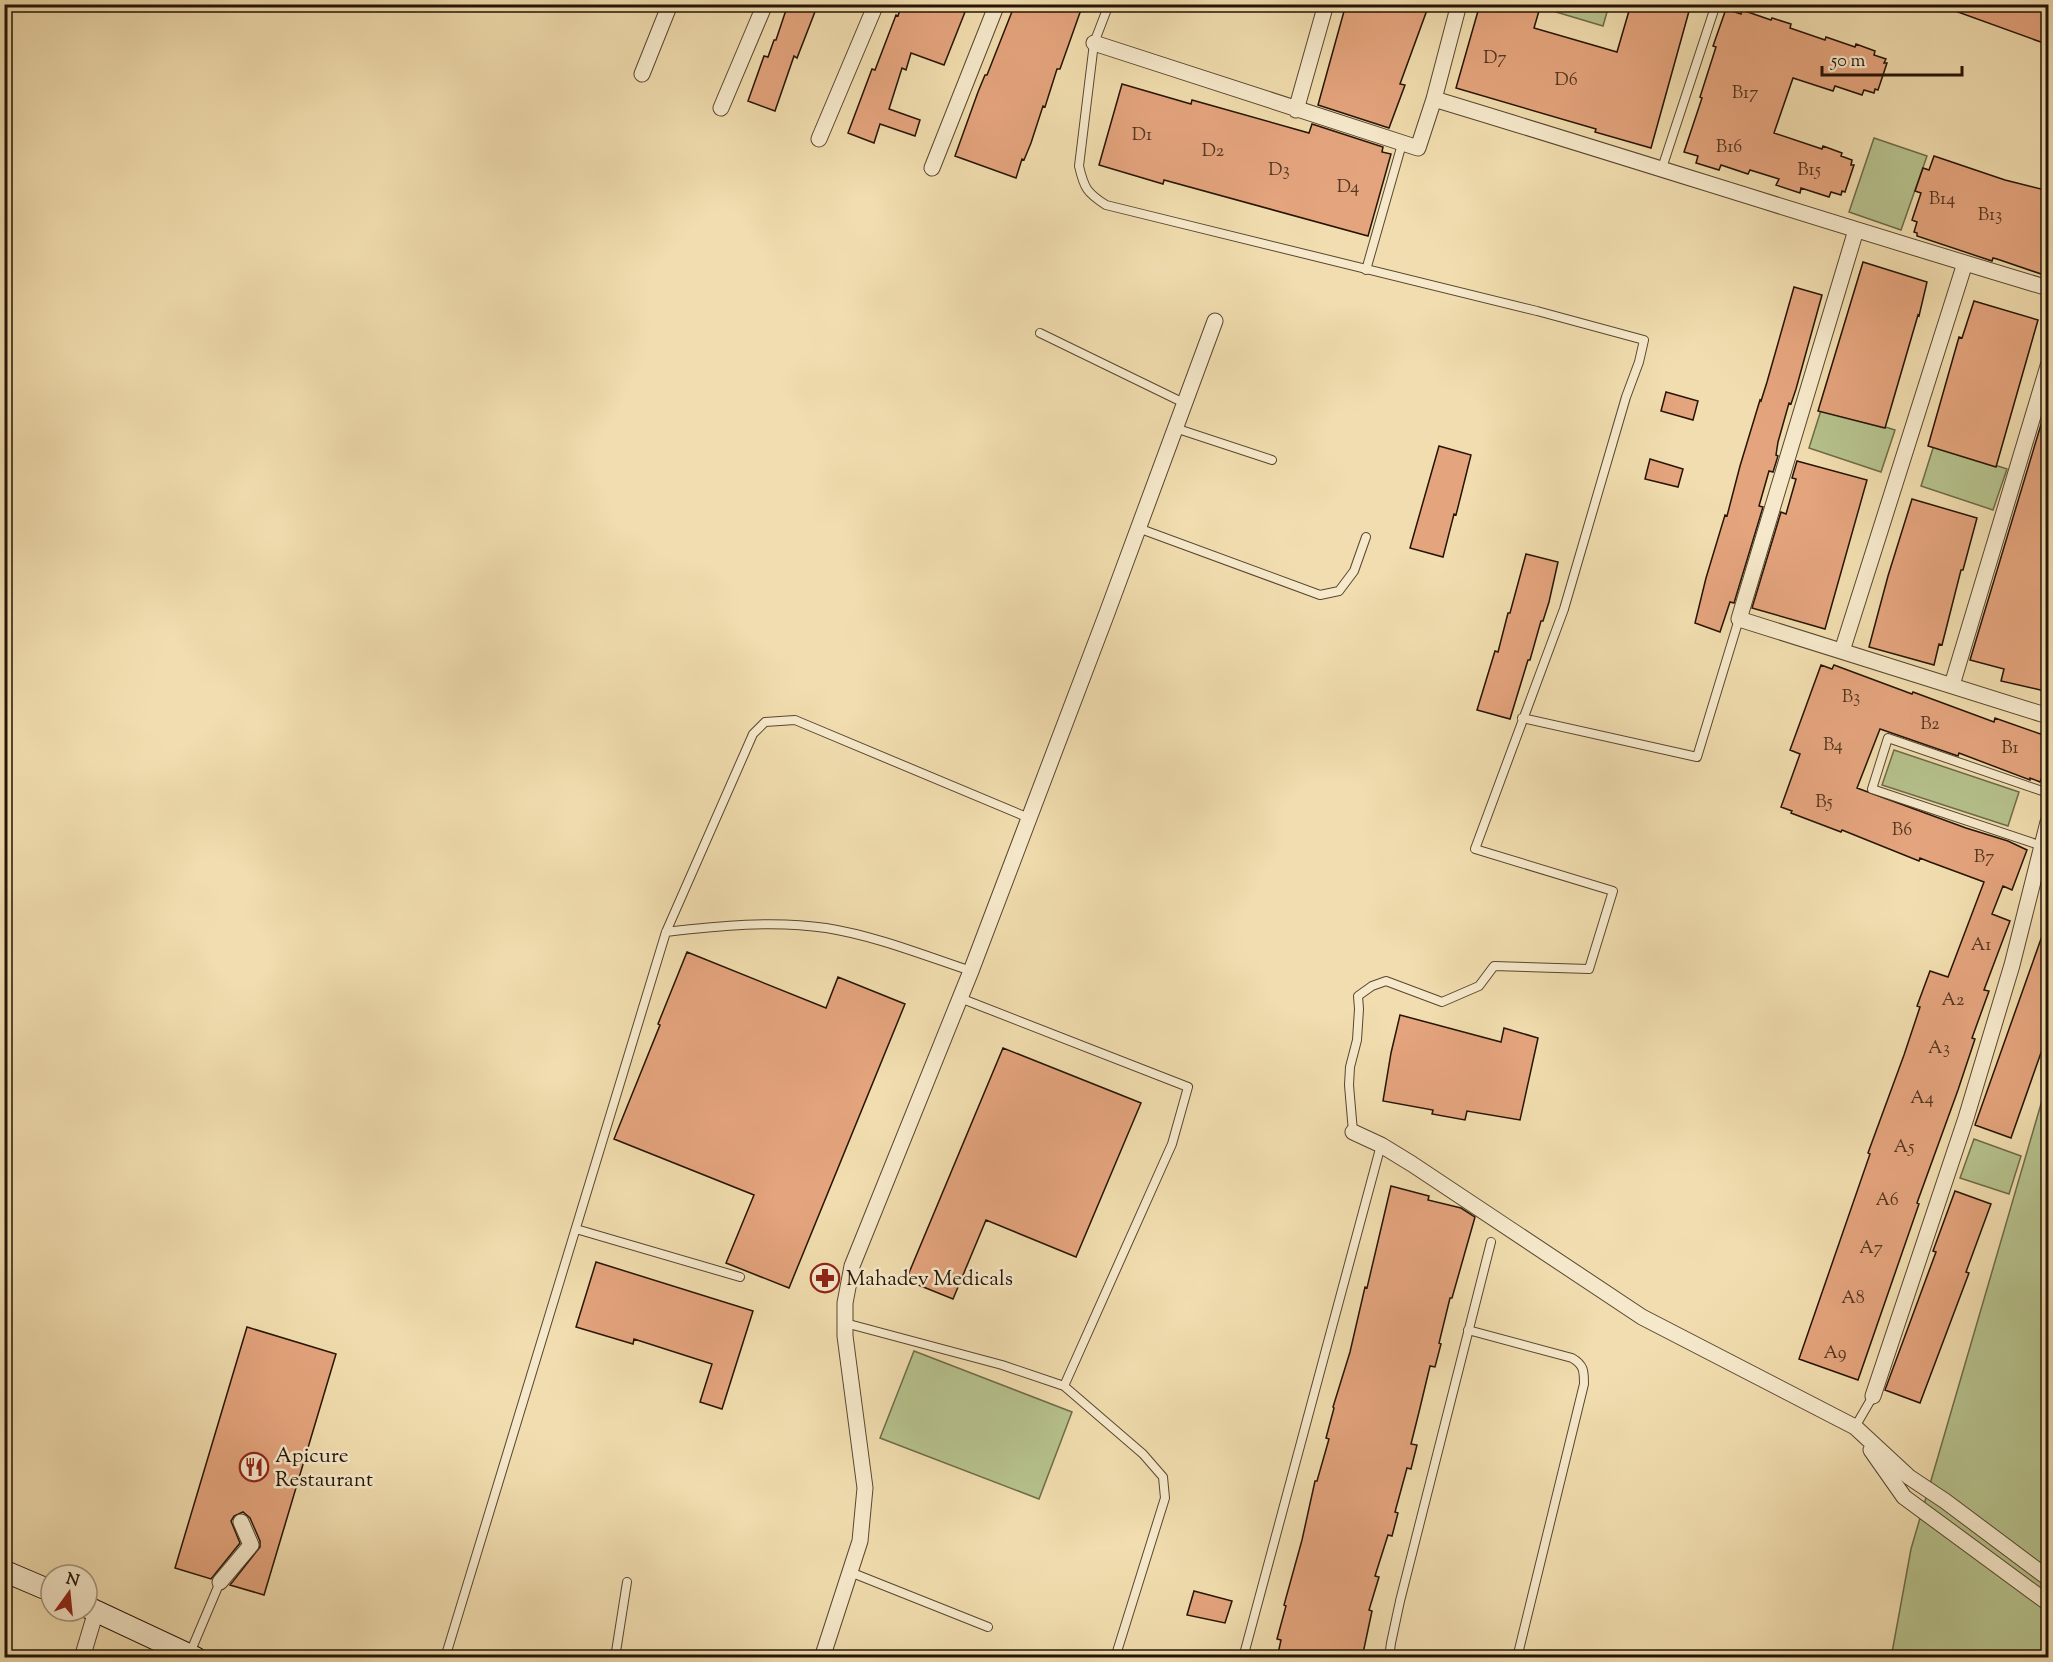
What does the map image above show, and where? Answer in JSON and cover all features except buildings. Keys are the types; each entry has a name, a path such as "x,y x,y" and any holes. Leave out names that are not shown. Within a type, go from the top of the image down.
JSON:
{"main road":[{"path":"4,1571 39,1587"},
{"path":"99,1612 193,1656"}],"street":[{"path":"642,74 670,4"},
{"path":"721,108 765,4"},
{"path":"819,139 876,4"},
{"path":"932,168 997,4"},
{"path":"1296,110 1326,4"},
{"path":"1094,43 1418,148 1434,99 1459,4"},
{"path":"1434,99 2049,288"},
{"path":"1856,230 1738,619 2049,716"},
{"path":"1842,651 1965,263"},
{"path":"822,1658 860,1541 865,1488 845,1336 845,1303 852,1266 971,971 1215,321"},
{"path":"1952,685 2049,366"},
{"path":"1873,1396 1966,1118 2012,965 2049,822"},
{"path":"1353,1132 1381,1145 1432,1176 1642,1317 1855,1427 1909,1477 2049,1578"},
{"path":"1855,1427 1904,1497 2049,1603"},
{"path":"220,1582 256,1543 241,1522"},
{"path":"82,1658 89,1623"}],"lane":[{"path":"1109,4 1094,43 1079,166 1083,183 1090,195 1106,205 1537,311 1644,340 1640,362 1623,407 1564,609 1475,849 1613,891 1589,969 1494,966 1479,986 1442,1002 1386,981 1358,996 1357,1040 1350,1067 1349,1085 1353,1132"},
{"path":"1662,168 1716,4"},
{"path":"1366,270 1402,144"},
{"path":"1040,333 1184,403"},
{"path":"1175,428 1272,460"},
{"path":"1138,528 1320,595 1339,591 1354,571 1366,537"},
{"path":"1522,718 1697,758 1738,619"},
{"path":"445,1658 666,932 753,734 765,722 795,720 1029,818"},
{"path":"2042,846 1872,789 1888,738 2049,794"},
{"path":"666,932 719,925 825,928 892,944 971,971"},
{"path":"960,998 1188,1087 1172,1144 1064,1386"},
{"path":"1243,1658 1381,1145"},
{"path":"576,1229 740,1277"},
{"path":"1389,1658 1400,1601 1491,1242"},
{"path":"845,1323 1002,1365 1064,1386 1143,1454 1163,1477 1165,1498 1115,1658"},
{"path":"1468,1330 1572,1358 1581,1363 1584,1369 1582,1395 1517,1658"},
{"path":"1855,1427 1873,1396"},
{"path":"850,1572 988,1627"},
{"path":"193,1656 220,1582"},
{"path":"615,1658 627,1582"}],"green space":[{"path":"1558,4 1609,5 1603,26 1556,12"},
{"path":"1874,138 1927,156 1901,230 1849,212"},
{"path":"1822,407 1895,430 1881,472 1809,448"},
{"path":"1934,445 2007,469 1993,510 1921,486"},
{"path":"1894,750 2019,792 2008,826 1882,785"},
{"path":"2048,1080 2048,1657 1891,1658 1911,1549"},
{"path":"1974,1139 2021,1156 2009,1194 1960,1178"},
{"path":"914,1351 1072,1412 1039,1499 880,1438"}],"place":[{"name":"Mahadev Medicals","path":"825,1278"},
{"name":"Apicure Restaurant","path":"254,1467"}]}
